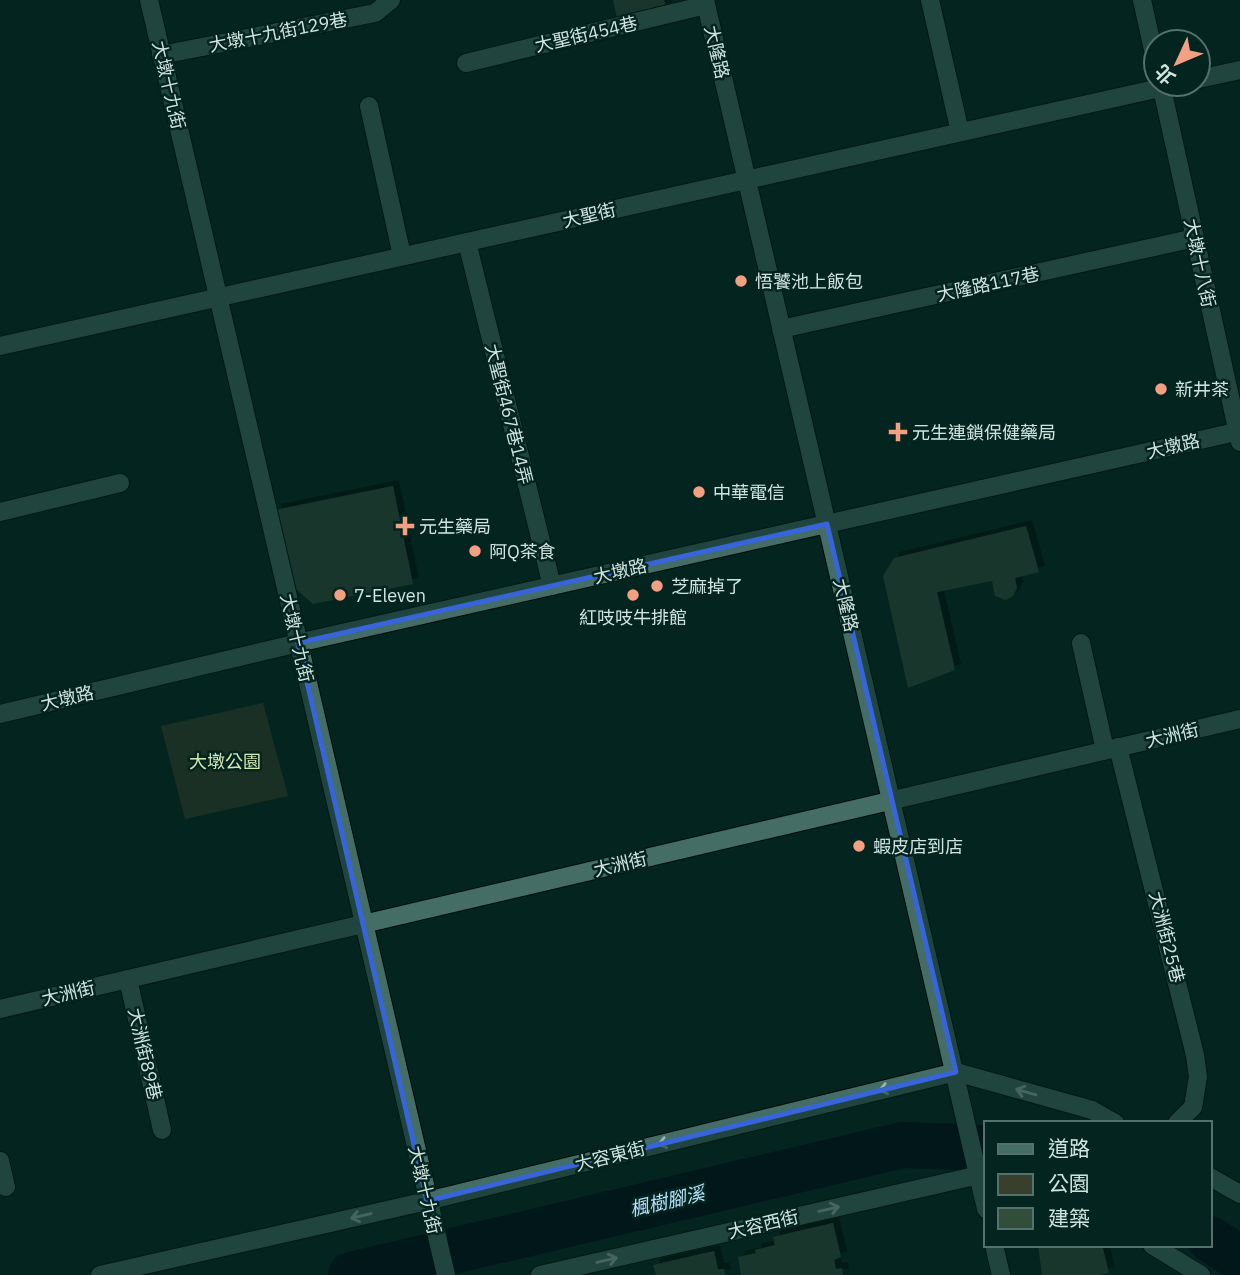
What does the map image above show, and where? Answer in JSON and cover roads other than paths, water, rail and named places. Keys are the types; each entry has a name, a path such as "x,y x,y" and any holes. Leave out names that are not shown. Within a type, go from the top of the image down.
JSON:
{"street":[{"name":"大墩十九街","path":"149,0 446,1275"},
{"name":"大墩十九街129巷","path":"162,55 375,13 391,0"},
{"path":"930,0 960,132"},
{"path":"1142,0 1148,28"},
{"name":"大聖街454巷","path":"467,63 706,3"},
{"name":"大隆路","path":"706,3 891,800 982,1176"},
{"path":"1212,76 1240,70"},
{"name":"大聖街","path":"0,346 1142,91"},
{"name":"大墩十八街","path":"1169,98 1195,238 1239,435"},
{"path":"369,106 402,256"},
{"name":"大隆路117巷","path":"781,330 1195,238"},
{"name":"大聖街467巷14弄","path":"467,242 552,586"},
{"name":"大墩路","path":"0,713 827,524 1239,435"},
{"path":"0,512 120,483"},
{"name":"大洲街25巷","path":"1081,643 1195,1055 1198,1077 1193,1107 1179,1121"},
{"name":"大洲街","path":"0,1009 1240,719"},
{"name":"大洲街89巷","path":"128,979 162,1129"},
{"name":"大容東街","path":"100,1275 428,1201 956,1072 1092,1110 1111,1121"},
{"path":"0,1161 6,1187"},
{"name":"大容西街","path":"540,1275 982,1176"},
{"path":"1212,1178 1240,1195"},
{"path":"994,1247 1001,1275"},
{"path":"1155,1247 1201,1275"}],"waterway":[{"name":"楓樹腳溪","path":"351,1275 903,1145 984,1148"},
{"name":"楓樹腳溪","path":"1212,1240 1240,1259"}],"place":[{"name":"悟饕池上飯包","path":"741,281"},
{"name":"新井茶","path":"1161,389"},
{"name":"元生連鎖保健藥局","path":"898,432"},
{"name":"中華電信","path":"699,492"},
{"name":"元生藥局","path":"405,526"},
{"name":"阿Q茶食","path":"475,551"},
{"name":"芝麻掉了","path":"657,586"},
{"name":"7-Eleven","path":"340,595"},
{"name":"紅吱吱牛排館","path":"633,595"},
{"name":"蝦皮店到店","path":"859,846"}],"park label":[{"name":"大墩公園","path":"225,761"}]}
